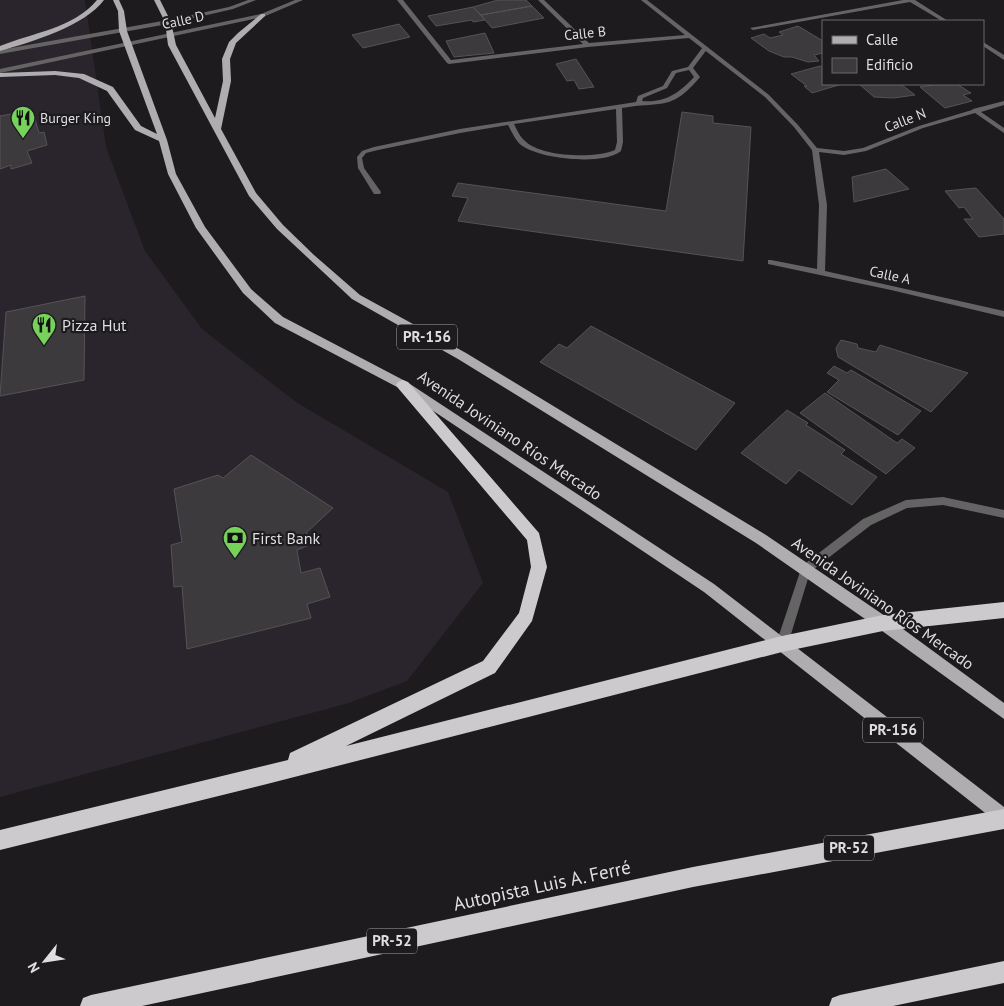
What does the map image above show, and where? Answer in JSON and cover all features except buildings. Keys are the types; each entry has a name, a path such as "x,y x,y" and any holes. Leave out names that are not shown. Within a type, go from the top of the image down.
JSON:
{"highway":[{"path":"267,775 489,667 526,616 540,567 534,538 403,385"},
{"path":"0,840 267,775 782,644 884,623 1004,610"},
{"name":"Autopista Luis A. Ferré","path":"91,1006 693,876 1004,818"},
{"path":"840,1006 1004,972"}],"main road":[{"path":"0,51 16,42 78,19 101,0"},
{"name":"Avenida Joviniano Ríos Mercado","path":"116,0 121,11 123,31 127,44 164,140 172,174 201,228 247,291 279,320 403,385 709,588 1004,818"},
{"name":"Avenida Joviniano Ríos Mercado","path":"157,0 168,22 169,36 252,194 293,239 356,296 470,362 752,534 884,623 1004,712"},
{"path":"217,129 227,80 226,60 233,42 263,15"},
{"path":"0,73 55,73 81,76 110,88 138,128 164,140"}],"street":[{"name":"Calle D","path":"0,51 168,22 231,8 252,0"},
{"name":"Calle D","path":"0,73 263,15 300,0"},
{"name":"Calle B","path":"400,0 448,62 588,45 689,36"},
{"path":"542,0 588,45"},
{"path":"644,0 767,96 796,126 815,150 822,205 821,273"},
{"path":"753,28 911,0 943,20"},
{"path":"984,45 1004,58"},
{"path":"639,103 640,97 665,87 674,72 690,68 705,48"},
{"path":"377,192 361,168 359,158 364,152 376,148 510,123 639,103 653,105 681,95 697,77 690,68"},
{"name":"Calle N","path":"815,150 844,153 864,150 921,127 1004,103"},
{"path":"510,123 522,142 531,148 560,154 597,157 610,155 618,151 620,142 619,106"},
{"path":"975,110 1004,131"},
{"name":"Calle A","path":"771,262 890,287 1004,314"},
{"path":"782,644 806,569 867,522 906,504 943,501 1004,514"}],"shaded area":[{"path":"0,0 85,0 106,147 145,251 202,329 296,402 448,492 483,583 407,681 349,703 0,797"}],"place":[{"name":"Burger King","path":"23,139"},
{"name":"Pizza Hut","path":"44,346"},
{"name":"First Bank","path":"235,559"}]}
